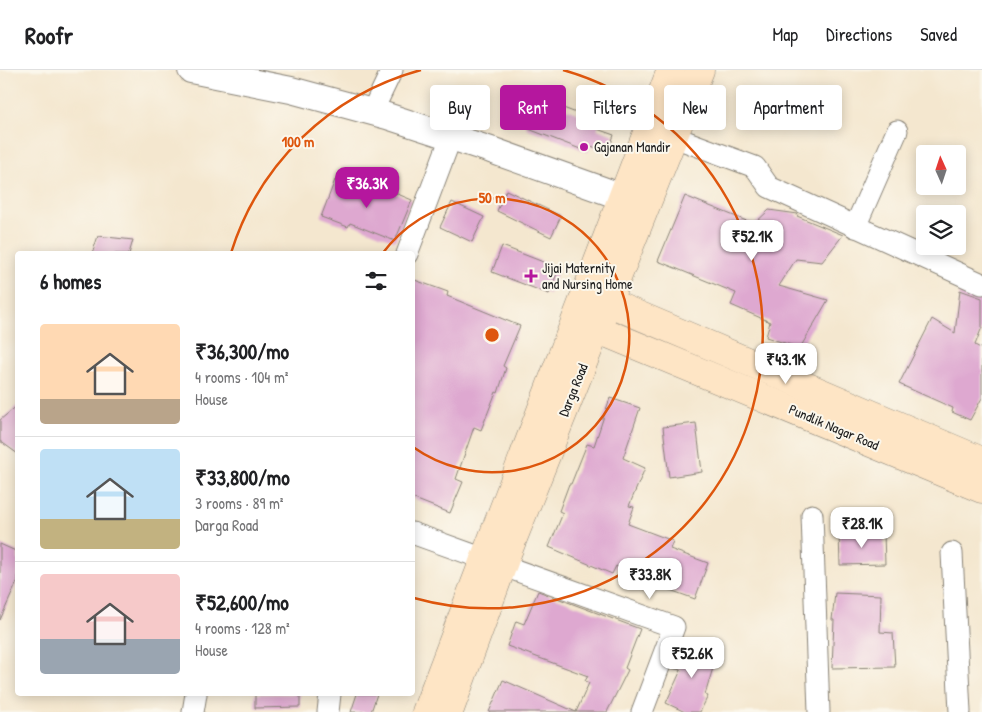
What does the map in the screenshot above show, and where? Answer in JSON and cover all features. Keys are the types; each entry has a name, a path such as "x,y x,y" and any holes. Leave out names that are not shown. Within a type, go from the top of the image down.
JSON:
{"main road":[{"name":"Darga Road","path":"597,297 622,196 671,70"},
{"name":"Darga Road","path":"426,712 493,563 597,297 647,206 700,70"},
{"name":"Pundlik Nagar Road","path":"597,297 982,461"},
{"name":"Pundlik Nagar Road","path":"586,324 982,489"},
{"path":"846,432 856,407"},
{"name":"Darga Road","path":"449,712 493,563"}],"street":[{"path":"191,70 291,90 372,112 491,150 647,206"},
{"path":"372,112 392,70"},
{"path":"856,227 897,131"},
{"path":"408,251 451,137"},
{"path":"674,137 755,167 769,187 982,284"},
{"path":"812,515 819,712"},
{"path":"415,535 674,627 642,712"},
{"path":"952,553 960,712"},
{"path":"193,712 196,696"},
{"path":"328,712 330,696"}],"building":[{"path":"566,109 576,113 576,130 600,130 614,135 608,152 591,146 588,152 531,130 566,130"},
{"path":"335,180 373,194 376,185 412,200 395,241 350,223 348,227 321,217"},
{"path":"506,190 561,216 551,237 497,211"},
{"path":"685,196 754,224 769,210 798,214 797,216 843,235 822,262 796,259 779,286 828,300 800,348 766,337 770,322 731,305 736,293 658,261"},
{"path":"452,202 484,217 472,242 440,227"},
{"path":"98,236 133,240 130,251 93,251"},
{"path":"502,246 559,268 549,294 492,272"},
{"path":"415,280 448,292 447,296 520,326 503,366 506,368 498,393 496,392 481,430 474,427 456,479 463,482 450,513 415,499"},
{"path":"960,290 982,298 982,327 975,345 982,349 982,398 970,420 952,412 953,408 899,384 932,319 955,333"},
{"path":"610,398 640,408 623,458 645,468 629,506 634,507 628,524 673,541 670,549 708,563 695,599 656,585 653,592 640,587 644,577 616,566 612,574 549,547 563,513 559,511 569,484 571,484 587,444 594,446"},
{"path":"15,408 15,452 0,441 0,420"},
{"path":"696,423 702,472 669,477 663,427"},
{"path":"884,533 885,564 840,565 839,534"},
{"path":"0,544 15,551 15,587 0,620"},
{"path":"538,591 640,629 625,668 628,670 607,712 576,712 589,683 585,681 588,676 507,646 516,621 524,624"},
{"path":"835,593 881,595 880,632 893,633 895,667 832,668 834,620 832,620"},
{"path":"681,644 717,654 705,695 708,696 700,712 685,712 666,703 681,670 672,668"},
{"path":"503,680 576,712 489,712"},
{"path":"255,696 300,696 300,707 255,708"},
{"path":"356,696 376,696 371,712 351,712"}],"place":[{"name":"Gajanan Mandir","path":"584,147"},
{"name":"Jijai Maternity and Nursing Home","path":"531,276"}]}
